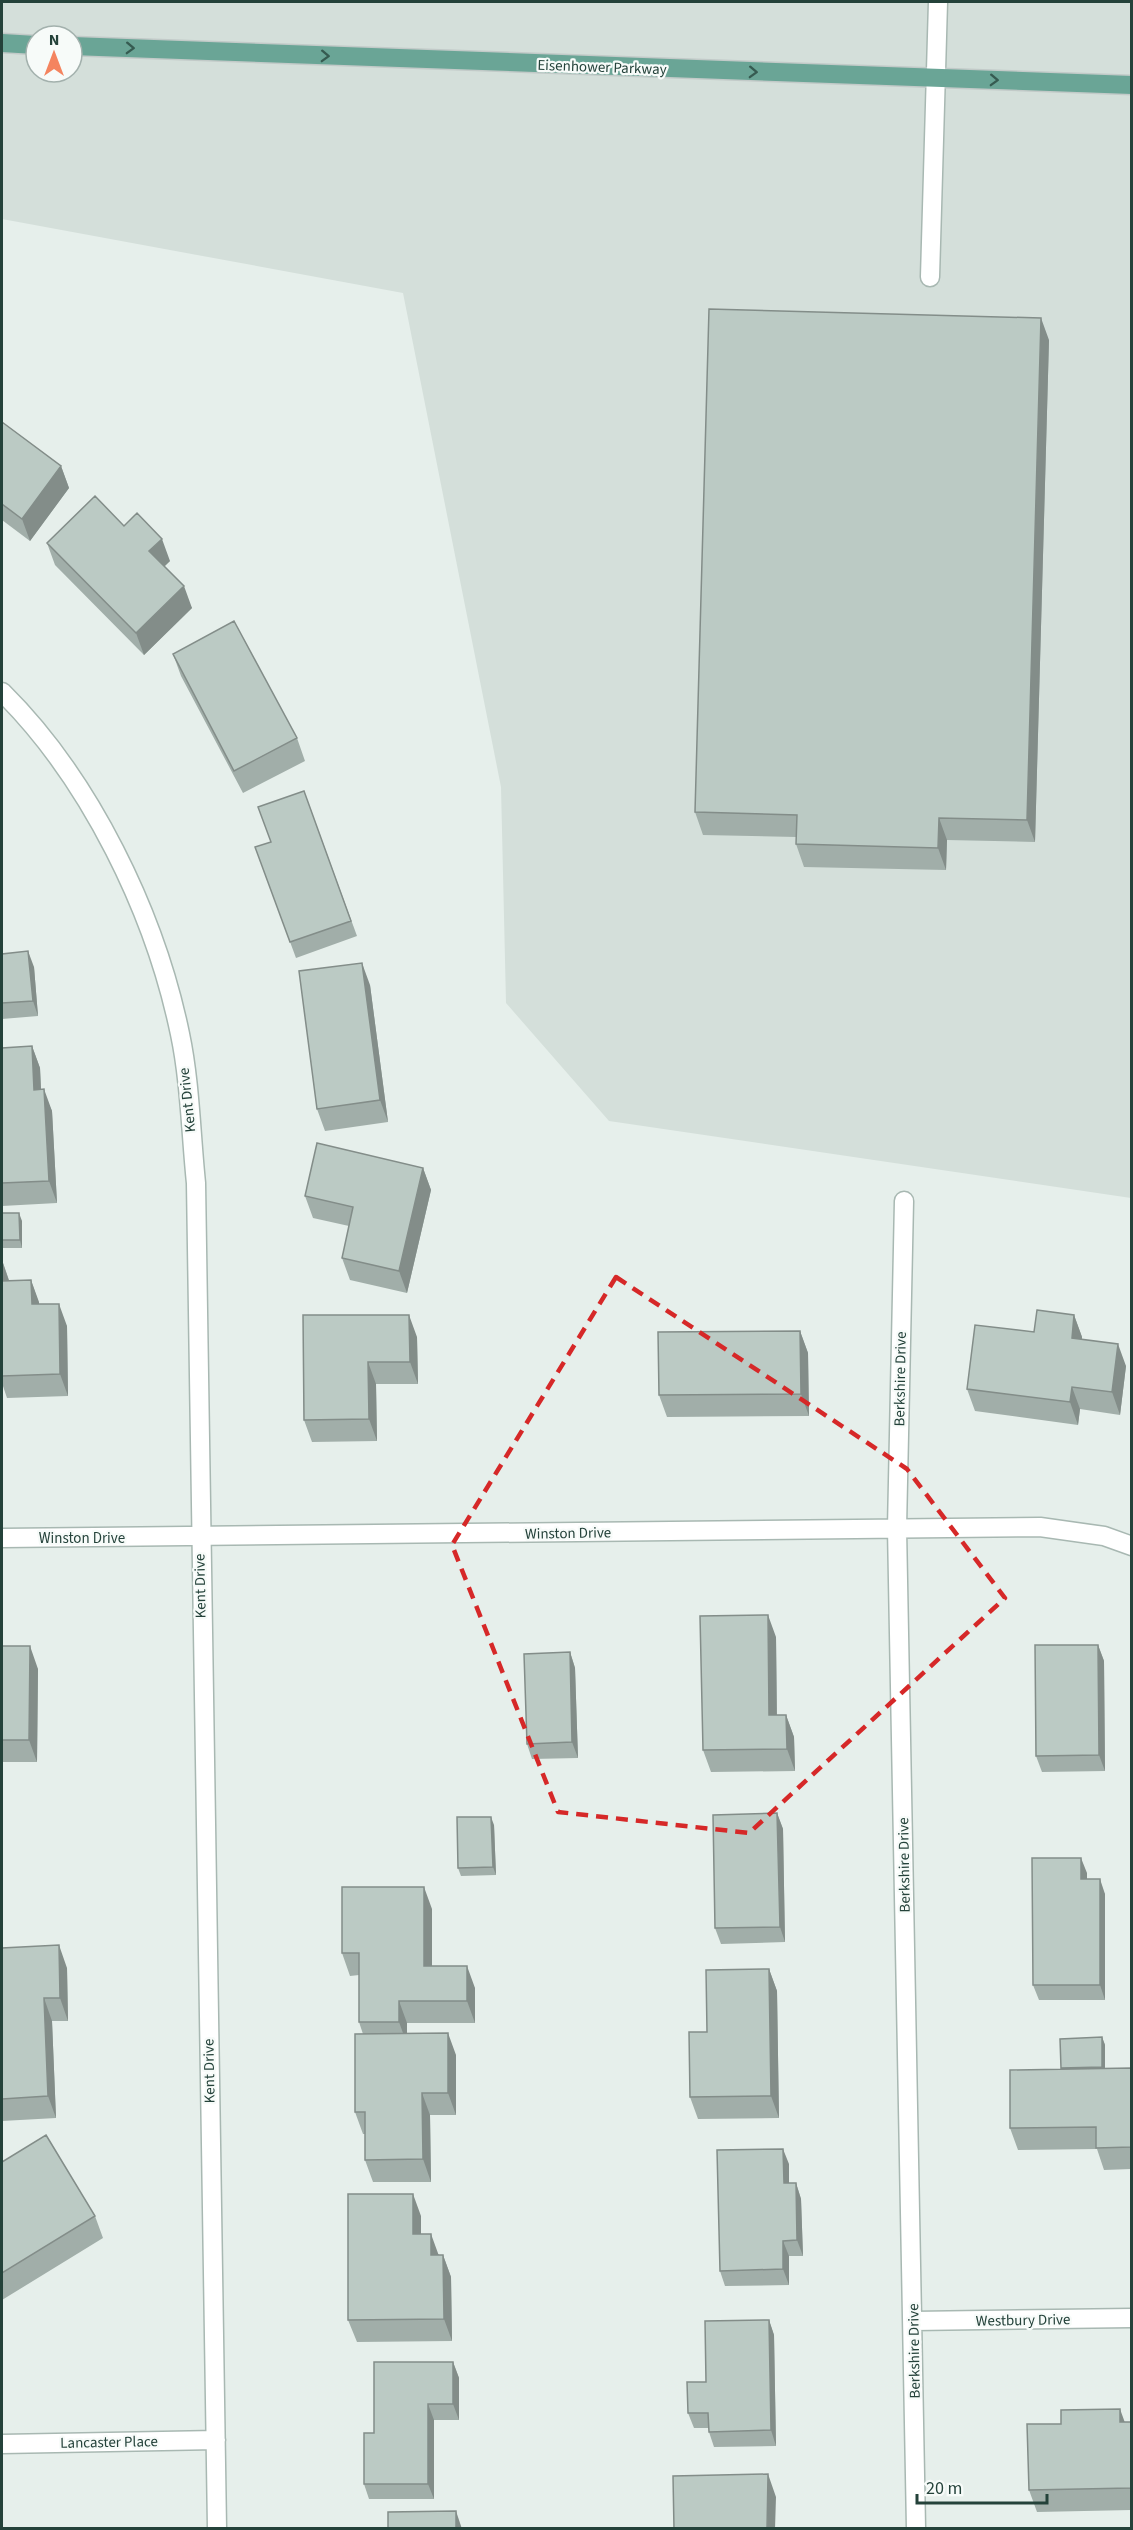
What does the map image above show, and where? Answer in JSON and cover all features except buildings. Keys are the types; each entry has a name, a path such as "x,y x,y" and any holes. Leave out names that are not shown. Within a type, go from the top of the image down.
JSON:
{"main road":[{"path":"2,44 24,45"},
{"name":"Eisenhower Parkway","path":"84,46 1131,85"}],"street":[{"path":"930,277 938,2"},
{"name":"Kent Drive","path":"2,692 31,722 77,787 118,859 161,960 181,1036 196,1183 217,2529"},
{"name":"Berkshire Drive","path":"904,1201 897,1528 914,2321 916,2529"},
{"name":"Winston Drive","path":"2,1538 1040,1527 1104,1536 1131,1546"},
{"name":"Westbury Drive","path":"914,2321 1131,2318"},
{"name":"Lancaster Place","path":"2,2444 216,2440"}],"highlighted area":[{"path":"616,1277 907,1469 1005,1598 749,1833 558,1812 452,1545"}],"shaded area":[{"path":"2,2 1131,2 1131,1198 609,1121 506,1003 501,787 403,293 2,219"}]}
